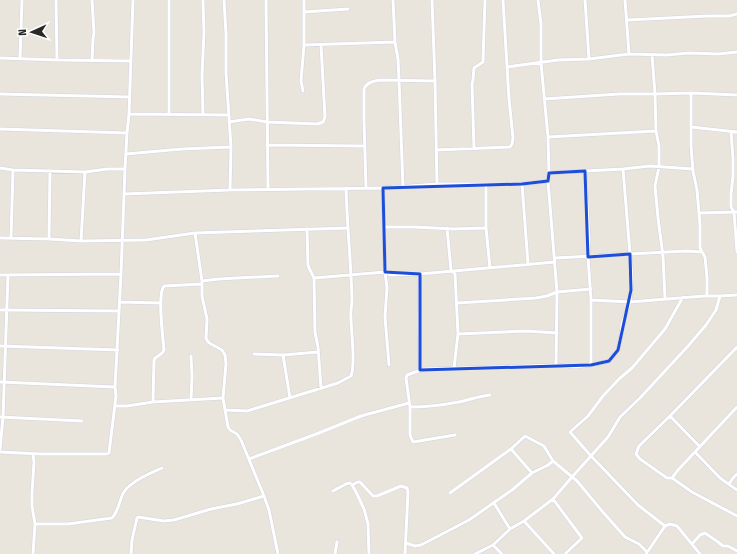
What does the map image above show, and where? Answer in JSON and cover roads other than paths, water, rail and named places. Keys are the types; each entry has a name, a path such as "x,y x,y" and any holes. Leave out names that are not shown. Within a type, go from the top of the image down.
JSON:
{"street":[{"path":"20,58 22,0"},
{"path":"56,0 57,60"},
{"path":"92,0 94,34 92,39 92,60"},
{"path":"8,275 6,346 2,382 0,450 33,454 109,453 116,396 115,387 118,350 125,169 130,97 133,0"},
{"path":"169,0 169,114"},
{"path":"203,0 203,114"},
{"path":"224,0 229,115 230,190"},
{"path":"266,0 268,189"},
{"path":"302,91 304,0"},
{"path":"393,0 395,42 398,59 403,187"},
{"path":"432,0 436,81 437,184"},
{"path":"474,148 472,84 474,68 483,62 485,0"},
{"path":"436,150 510,147 512,144 513,138 503,0"},
{"path":"538,0 541,24 541,63 548,136 548,182 557,292 556,365"},
{"path":"585,0 589,59"},
{"path":"625,0 629,54"},
{"path":"304,12 348,9"},
{"path":"627,20 729,16 737,14"},
{"path":"304,45 395,42"},
{"path":"229,122 249,120 318,124 323,122 325,117 321,45"},
{"path":"507,68 558,60 589,59 629,54 667,55 737,52"},
{"path":"652,55 656,131 659,146 659,167 655,186 665,299"},
{"path":"0,58 131,61"},
{"path":"366,188 364,89 372,82 381,80 436,81"},
{"path":"544,100 619,94 690,93 737,95"},
{"path":"690,93 693,169 697,190 700,248 705,257 707,296"},
{"path":"0,94 130,97"},
{"path":"129,114 229,115"},
{"path":"691,127 737,132"},
{"path":"0,129 127,133"},
{"path":"548,136 656,131"},
{"path":"731,132 733,159 731,207 735,212 737,252"},
{"path":"267,145 364,146"},
{"path":"126,154 182,149 230,147"},
{"path":"549,173 650,166 693,169"},
{"path":"0,168 14,170 85,172 107,169 125,169"},
{"path":"455,435 413,442 410,435 407,375 424,368 556,365 575,367 608,361 618,350 622,324 630,302 632,278 623,169"},
{"path":"11,238 14,170"},
{"path":"49,239 50,171"},
{"path":"585,171 591,300 591,365"},
{"path":"81,241 85,172"},
{"path":"124,194 268,189 383,188 437,184 522,184 548,182"},
{"path":"486,184 486,228 490,268"},
{"path":"522,184 528,264"},
{"path":"225,410 247,410 338,383 351,376 353,370 352,329 350,318 352,301 346,188"},
{"path":"383,188 384,272 387,288 385,317 389,365"},
{"path":"699,213 735,212"},
{"path":"384,227 454,229 486,228"},
{"path":"0,238 81,241 146,240 195,233 348,228"},
{"path":"447,228 451,270 455,274 457,303 458,334 454,368"},
{"path":"307,229 308,265 314,278 315,332 321,388"},
{"path":"195,233 202,282 202,296 207,318 206,338 208,342 222,350 225,355 226,364 223,398 228,427 237,434 241,440 264,496 269,510 278,554"},
{"path":"314,278 384,272 390,275 420,274 588,257 662,252 702,252"},
{"path":"0,275 121,274"},
{"path":"420,274 420,370"},
{"path":"153,402 154,360 162,354 164,350 160,303 162,288 164,286 220,279 278,276"},
{"path":"457,303 536,298 557,292 590,290"},
{"path":"591,300 630,302 737,294"},
{"path":"475,554 493,545 510,529 524,521 553,499 608,437 620,417 640,398 706,325 716,310 720,296"},
{"path":"665,526 638,506 570,432 588,416 608,390 619,378 632,368 661,334 683,298"},
{"path":"120,302 160,303"},
{"path":"0,310 119,311"},
{"path":"458,334 526,331 556,333"},
{"path":"0,346 118,350"},
{"path":"737,347 639,446 636,454 640,459 667,478 672,478 711,503 737,516"},
{"path":"254,354 283,355 318,352"},
{"path":"283,355 290,398"},
{"path":"191,356 191,400"},
{"path":"2,382 115,387"},
{"path":"249,459 361,416 409,405 437,405 460,402 490,395"},
{"path":"115,406 223,398"},
{"path":"672,478 737,407"},
{"path":"670,416 700,447"},
{"path":"1,417 82,422"},
{"path":"450,493 511,449 524,436 544,446 553,461 577,481 625,538 639,544 647,553 665,526 670,524 677,526 700,554"},
{"path":"511,449 532,473"},
{"path":"695,452 720,478 737,490"},
{"path":"33,454 32,506 35,524 34,554"},
{"path":"406,543 415,546 421,545 469,520 494,503 532,473 553,461"},
{"path":"35,524 68,524 112,518 125,491 132,484 162,468"},
{"path":"729,484 732,478 737,474"},
{"path":"333,491 346,484 350,483 352,485 358,482 360,482 373,496 377,496 401,486 407,488 405,554"},
{"path":"352,485 364,508 368,524 369,554"},
{"path":"130,554 138,517 164,521 174,520 264,496"},
{"path":"553,499 582,538 566,554"},
{"path":"494,503 510,529"},
{"path":"524,521 554,554"},
{"path":"692,544 700,534 705,533 723,546 728,546 737,551"},
{"path":"335,554 336,542"},
{"path":"493,545 502,554"}]}
